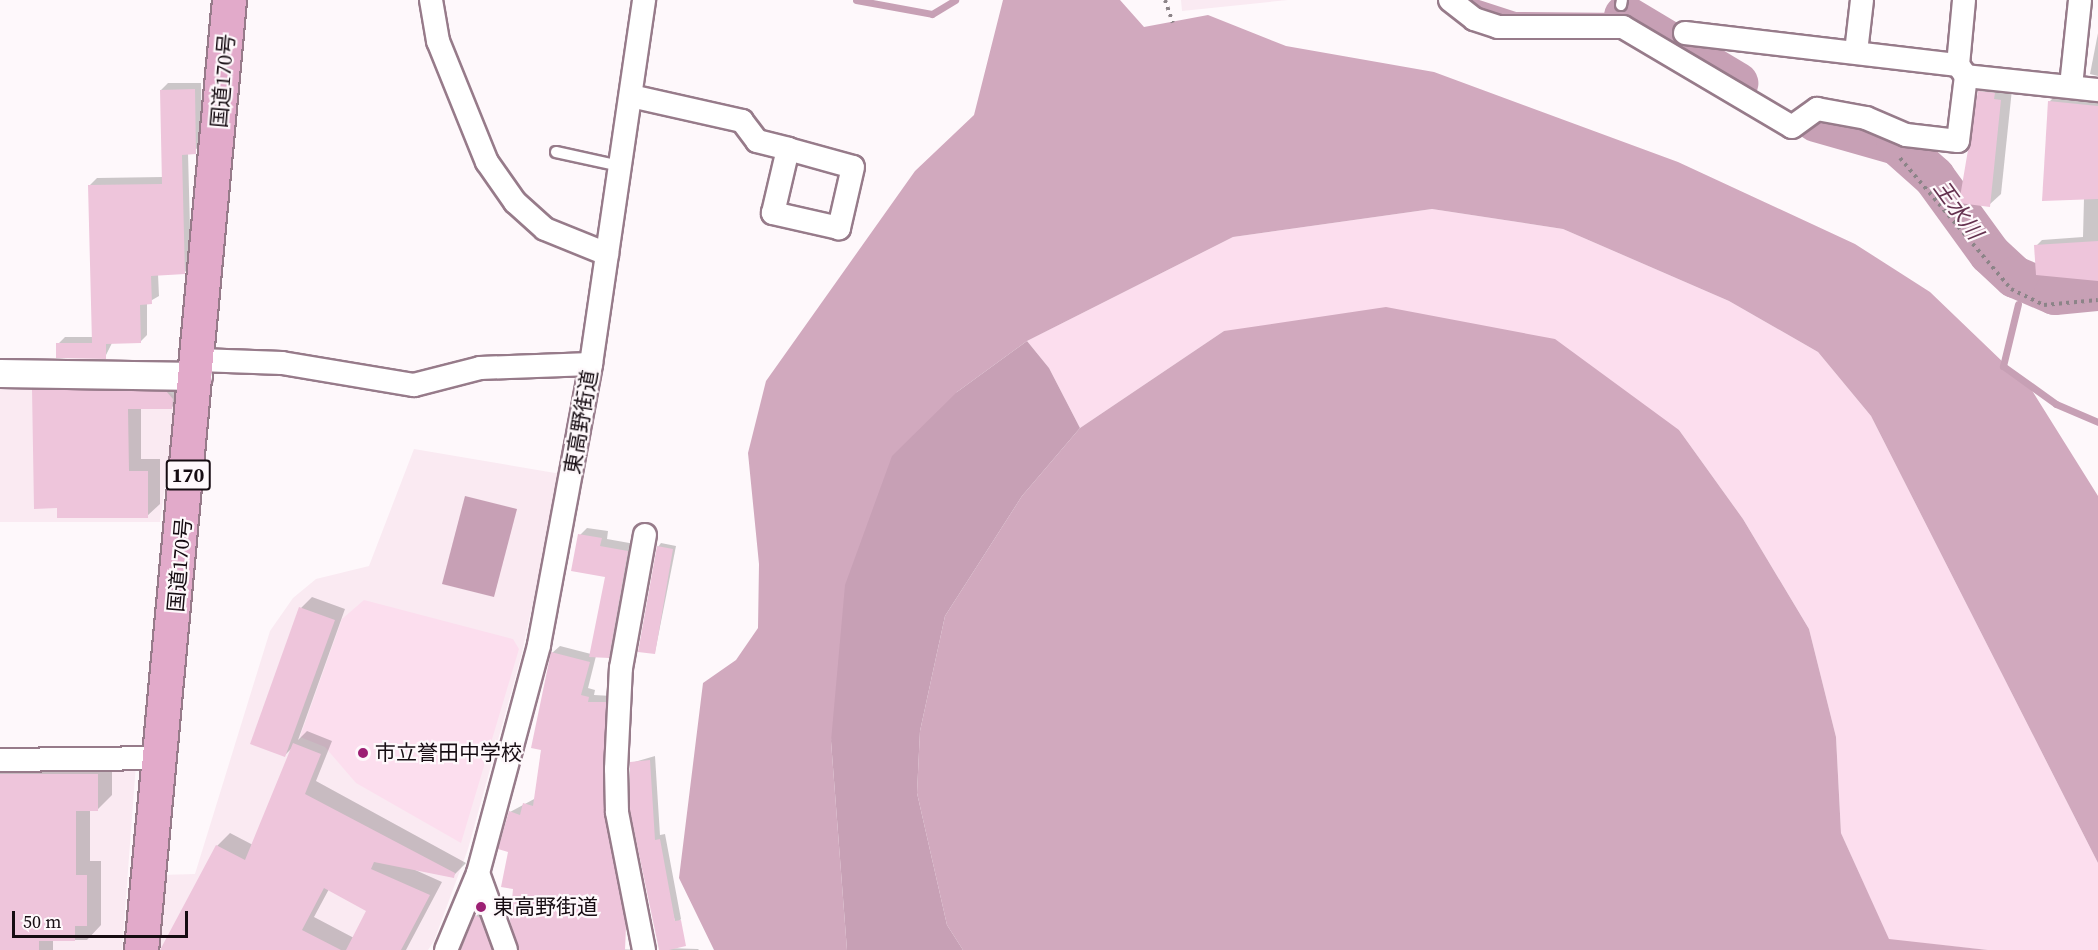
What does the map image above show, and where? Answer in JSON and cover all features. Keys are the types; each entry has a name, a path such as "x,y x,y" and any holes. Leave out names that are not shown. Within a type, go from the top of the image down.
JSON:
{"highway":[{"name":"国道170号","path":"141,950 162,758 230,0"}],"street":[{"path":"431,0 438,41 487,162 515,202 545,229 607,254"},
{"name":"東高野街道","path":"446,950 478,873 539,645 591,364 644,0"},
{"path":"1450,0 1474,19 1498,27 1623,27 1792,127 1817,110 1866,118 1906,135 1958,141 1964,0"},
{"path":"1856,51 1862,0"},
{"path":"2071,86 2080,0"},
{"path":"1685,33 1856,51 1962,71 2098,90"},
{"path":"631,96 742,121 757,141 788,149"},
{"path":"0,373 198,368 282,363 414,385 480,368 591,364"},
{"path":"644,950 617,812 616,769 621,668 645,535"},
{"path":"0,760 162,758"},
{"path":"478,873 506,950"}],"lane":[{"path":"556,152 620,166"}],"path":[{"path":"1165,0 1173,23"},
{"path":"1892,152 1909,165 2011,289 2044,306 2098,300"}],"shaded area":[{"path":"1003,0 1120,0 1144,27 1208,15 1286,46 1434,72 1678,162 1855,244 1930,292 2031,389 2098,496 2098,863 1871,416 1818,352 1729,301 1563,229 1432,209 1233,237 1027,341 957,392 831,741 847,950 714,950 679,878 703,683 736,660 758,628 759,564 748,453 766,381 915,171 974,115"},
{"path":"1181,0 1288,0 1182,11"},
{"path":"1432,209 1563,229 1729,301 1818,352 1871,416 2098,863 2098,950 1988,950 1889,940 1841,833 1836,737 1809,629 1743,519 1679,430 1224,331 1080,428 1049,368 1027,341 1233,237"},
{"path":"1386,307 1555,339 1679,430 1743,519 1809,629 1836,737 1841,833 1889,939 1988,950 963,950 947,925 917,793 920,731 945,616 1022,496 1080,428 1224,331"},
{"path":"1027,341 1049,368 1080,428 1022,496 945,616 920,731 917,793 947,925 963,950 847,950 831,741 845,585 892,456 957,392"},
{"path":"158,384 177,398 160,522 0,522 0,386"},
{"name":"市立誉田中学校","path":"414,449 561,474 521,657 468,849 434,941 428,950 153,950 161,875 195,874 270,631 293,598 316,579 369,566"},
{"path":"465,496 517,509 494,597 442,584"},
{"path":"364,600 513,639 519,649 461,843 356,783 325,747 300,737 342,619"},
{"path":"136,764 122,950 0,950 0,765"}],"building":[{"path":"195,89 196,154 182,155 185,274 151,276 152,304 140,305 141,343 106,344 106,359 56,358 56,343 92,343 88,185 162,184 160,90"},
{"path":"1978,91 1995,93 1994,99 2001,100 1990,207 1959,203"},
{"path":"2048,101 2098,106 2098,199 2042,201"},
{"path":"2098,241 2098,281 2036,275 2034,245"},
{"path":"32,389 166,391 173,399 172,409 128,409 129,471 148,471 148,518 57,518 57,508 34,509"},
{"path":"578,534 602,538 600,546 628,551 609,658 589,657 605,577 571,571"},
{"path":"657,546 673,549 655,654 638,652"},
{"path":"299,607 335,620 285,757 250,744"},
{"path":"551,652 590,662 581,695 589,697 588,702 606,702 604,813 626,926 625,950 519,950 510,921 513,889 501,887 508,852 498,849 509,811 520,815 523,803 533,806 541,750 531,748"},
{"path":"293,743 321,754 305,794 455,873 454,878 374,862 371,869 430,895 401,950 346,950 366,911 324,888 302,930 341,950 160,950 216,845 245,860"},
{"path":"650,760 655,840 660,839 675,921 681,920 686,946 669,950 659,950 630,811 630,762"},
{"path":"0,774 98,774 98,811 76,811 76,875 87,875 87,926 75,926 75,941 39,941 39,950 0,950"},
{"path":"475,915 480,918 492,950 461,950"}],"waterway":[{"path":"856,0 932,14 955,0"},
{"path":"1469,0 1515,15 1625,16"},
{"name":"王水川","path":"1625,16 1737,83"},
{"name":"王水川","path":"1816,121 1897,144 1934,177 1990,254 2015,277 2055,294 2098,290"},
{"name":"王水川","path":"2023,287 2024,282"},
{"path":"2018,304 2003,366 2056,404 2098,422"}],"place":[{"name":"市立誉田中学校","path":"363,753"},
{"name":"東高野街道","path":"481,907"}]}
